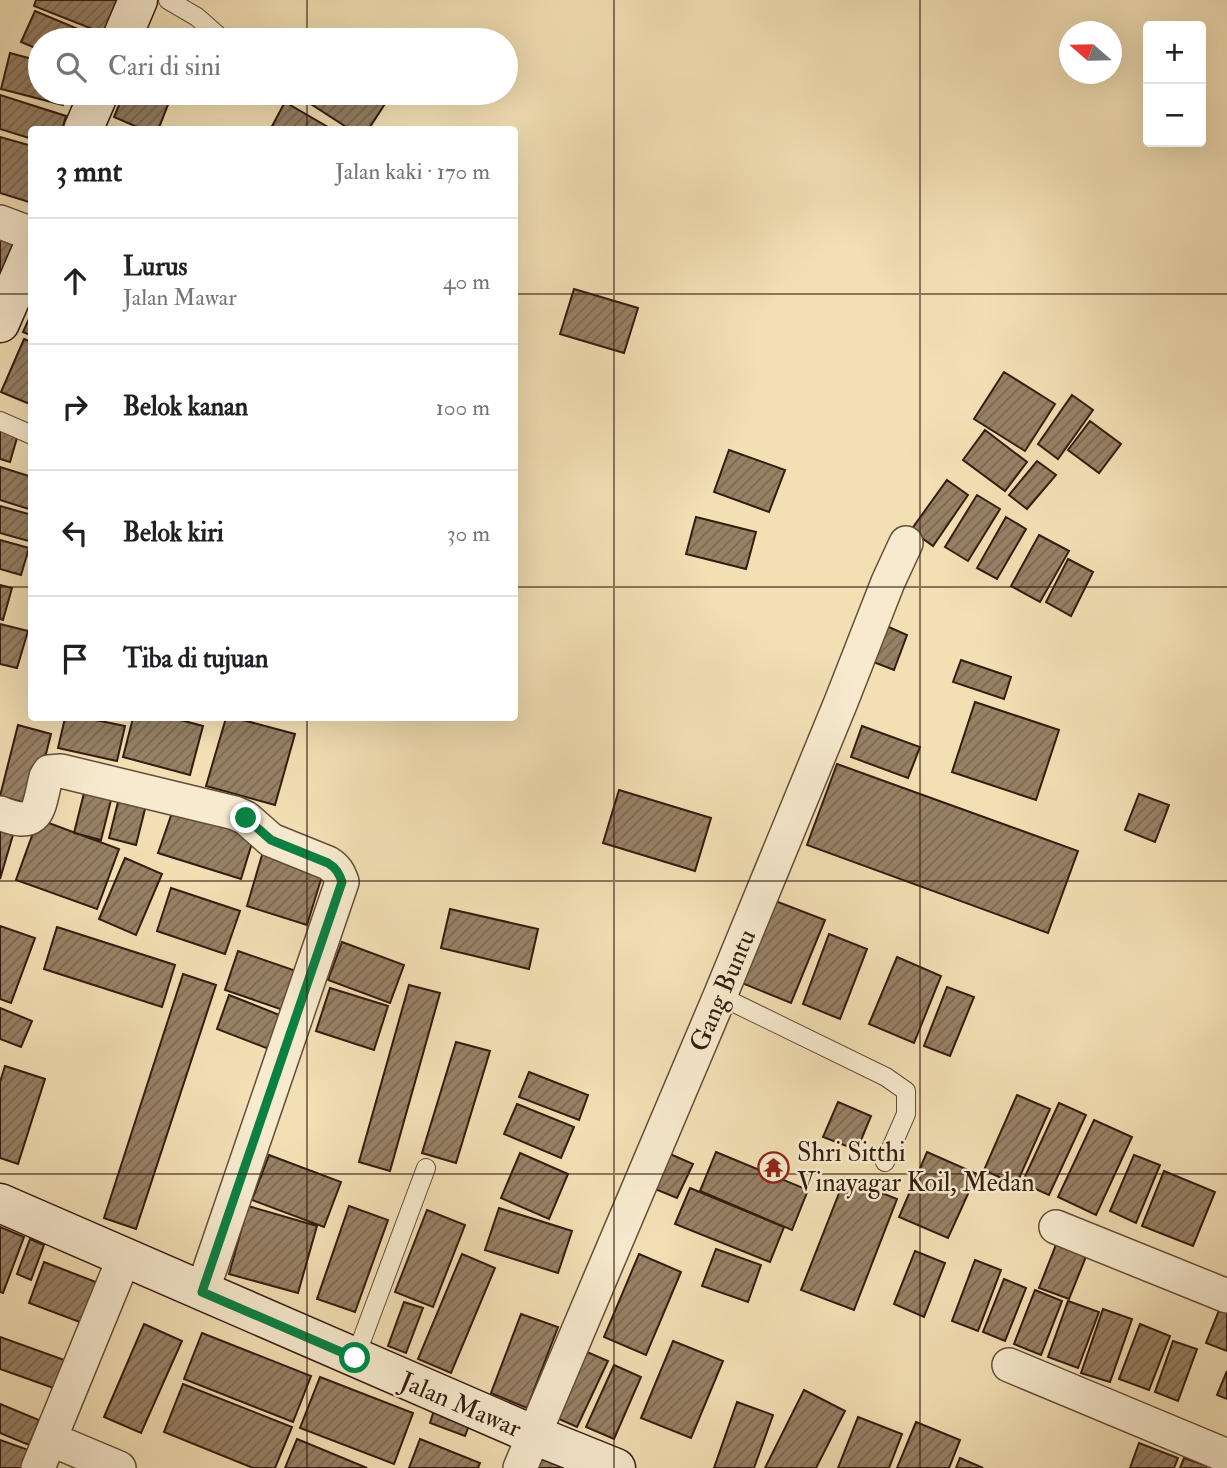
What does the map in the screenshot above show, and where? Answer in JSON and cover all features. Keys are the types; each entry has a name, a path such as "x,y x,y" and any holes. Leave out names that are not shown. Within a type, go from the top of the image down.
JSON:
{"street":[{"path":"126,28 138,0"},
{"path":"85,126 94,105"},
{"path":"0,222 28,232"},
{"path":"0,323 28,259"},
{"name":"Gang Buntu","path":"527,1452 720,996 841,702 887,582 906,543"},
{"path":"0,813 21,820 30,819 37,812 49,772 61,771 235,813 252,822 271,840 328,863 340,874 342,882 202,1292"},
{"name":"Jalan Mawar","path":"0,1203 355,1358 527,1452 616,1468"},
{"path":"1056,1227 1227,1296"},
{"path":"119,1468 44,1454 124,1258"},
{"path":"1009,1365 1227,1456"}],"lane":[{"path":"168,0 197,17 209,28"},
{"path":"0,421 28,433"},
{"path":"720,996 887,1077 906,1091 906,1114 885,1162"},
{"path":"355,1358 426,1168"}],"building":[{"path":"36,0 118,0 107,28 90,28 34,6"},
{"path":"35,11 76,28 28,28 28,45 21,42"},
{"path":"10,53 28,58 28,96 1,89"},
{"path":"0,95 66,116 63,126 28,126 28,138 0,129"},
{"path":"119,105 168,105 160,126 135,126 114,117"},
{"path":"283,105 290,105 326,126 272,126"},
{"path":"312,105 384,105 371,126 345,126"},
{"path":"0,137 28,145 28,202 0,193"},
{"path":"0,235 17,242 0,279"},
{"path":"574,289 638,308 624,353 560,334"},
{"path":"28,321 28,334 23,332"},
{"path":"24,339 28,340 28,403 1,392"},
{"path":"1004,372 1055,404 1025,451 974,419"},
{"path":"1072,395 1093,410 1058,459 1038,444"},
{"path":"1090,421 1121,444 1099,473 1068,450"},
{"path":"0,426 19,431 10,462 0,459"},
{"path":"985,430 1027,462 1005,491 963,460"},
{"path":"729,450 785,470 769,512 714,492"},
{"path":"1037,461 1056,475 1027,509 1009,495"},
{"path":"0,467 28,476 28,509 0,500"},
{"path":"947,480 968,495 933,546 911,530"},
{"path":"977,495 1000,509 968,561 945,547"},
{"path":"0,506 28,514 28,541 0,533"},
{"path":"696,517 756,532 746,569 686,554"},
{"path":"1006,517 1026,529 997,579 977,568"},
{"path":"1039,535 1069,551 1040,602 1011,586"},
{"path":"0,540 28,548 21,575 0,569"},
{"path":"1068,559 1093,572 1071,616 1046,602"},
{"path":"0,585 12,588 3,620 0,619"},
{"path":"0,624 28,631 17,668 0,664"},
{"path":"882,624 907,635 894,670 868,660"},
{"path":"961,660 1011,677 1004,699 953,682"},
{"path":"975,702 1059,730 1036,800 952,772"},
{"path":"64,721 101,721 125,726 117,761 58,748"},
{"path":"132,721 184,721 203,726 190,775 123,757"},
{"path":"225,721 246,721 295,734 275,805 206,786"},
{"path":"18,725 51,734 33,805 0,796"},
{"path":"862,726 920,747 908,778 851,757"},
{"path":"837,764 1078,851 1048,933 807,845"},
{"path":"87,781 114,788 101,840 74,833"},
{"path":"121,790 148,797 136,845 109,838"},
{"path":"619,790 711,818 695,871 603,843"},
{"path":"1139,794 1169,805 1155,842 1125,830"},
{"path":"174,807 255,833 241,879 158,853"},
{"path":"38,819 119,849 97,909 16,880"},
{"path":"0,831 13,835 0,879"},
{"path":"265,845 326,863 307,925 247,906"},
{"path":"125,858 162,874 136,935 99,919"},
{"path":"171,888 240,911 225,954 157,931"},
{"path":"770,899 825,920 791,1003 737,981"},
{"path":"450,909 538,929 529,969 441,948"},
{"path":"0,926 35,938 11,1003 0,999"},
{"path":"57,927 175,965 162,1007 44,969"},
{"path":"829,934 867,949 840,1019 803,1004"},
{"path":"342,942 404,965 390,1003 328,980"},
{"path":"238,951 302,973 289,1012 225,990"},
{"path":"897,957 941,976 914,1043 869,1024"},
{"path":"183,974 216,985 136,1229 104,1218"},
{"path":"409,985 440,993 390,1171 359,1162"},
{"path":"947,987 974,997 950,1056 924,1046"},
{"path":"330,988 388,1006 374,1050 316,1031"},
{"path":"229,995 282,1016 269,1049 217,1029"},
{"path":"0,1008 32,1021 21,1047 0,1039"},
{"path":"456,1042 490,1051 456,1163 422,1153"},
{"path":"5,1066 45,1079 18,1164 0,1158 0,1082"},
{"path":"529,1072 588,1095 579,1120 519,1097"},
{"path":"1017,1095 1050,1109 1016,1185 984,1170"},
{"path":"838,1102 871,1116 857,1150 823,1137"},
{"path":"1059,1103 1086,1115 1049,1195 1022,1183"},
{"path":"517,1104 574,1127 561,1158 504,1134"},
{"path":"1094,1120 1132,1137 1096,1215 1058,1197"},
{"path":"716,1152 808,1190 792,1230 700,1191"},
{"path":"927,1152 977,1174 948,1238 899,1217"},
{"path":"520,1153 568,1174 549,1219 501,1198"},
{"path":"670,1154 693,1164 677,1198 655,1189"},
{"path":"269,1155 341,1182 324,1227 252,1200"},
{"path":"1134,1155 1160,1165 1136,1223 1110,1211"},
{"path":"1164,1171 1215,1192 1193,1246 1142,1226"},
{"path":"845,1178 897,1199 854,1310 801,1290"},
{"path":"690,1188 784,1227 770,1262 675,1224"},
{"path":"248,1206 317,1226 298,1293 229,1274"},
{"path":"349,1206 388,1220 355,1312 317,1299"},
{"path":"499,1208 572,1231 558,1273 485,1250"},
{"path":"427,1210 465,1225 433,1307 395,1292"},
{"path":"0,1227 24,1237 3,1293 0,1292"},
{"path":"1061,1232 1091,1244 1069,1299 1039,1288"},
{"path":"30,1239 44,1245 31,1280 17,1274"},
{"path":"716,1249 761,1265 748,1302 702,1286"},
{"path":"915,1251 945,1263 924,1317 894,1304"},
{"path":"462,1254 495,1268 451,1373 418,1359"},
{"path":"639,1254 681,1272 646,1355 604,1337"},
{"path":"975,1260 1001,1270 978,1331 952,1321"},
{"path":"44,1262 101,1284 85,1324 29,1303"},
{"path":"1004,1279 1026,1288 1005,1341 983,1332"},
{"path":"1035,1290 1062,1301 1041,1355 1014,1344"},
{"path":"1068,1301 1099,1312 1078,1368 1048,1357"},
{"path":"404,1302 423,1308 406,1353 388,1346"},
{"path":"1220,1308 1227,1310 1227,1351 1206,1343"},
{"path":"1103,1309 1132,1319 1110,1382 1081,1373"},
{"path":"521,1314 558,1327 527,1408 491,1393"},
{"path":"144,1324 182,1341 141,1433 104,1417"},
{"path":"1140,1324 1170,1336 1149,1390 1119,1379"},
{"path":"202,1333 311,1376 293,1422 184,1379"},
{"path":"0,1337 70,1362 59,1390 0,1369"},
{"path":"673,1341 723,1361 691,1438 641,1418"},
{"path":"1173,1341 1197,1349 1178,1401 1155,1392"},
{"path":"580,1349 608,1361 577,1427 550,1415"},
{"path":"614,1365 641,1377 614,1439 586,1427"},
{"path":"1227,1371 1227,1399 1217,1395"},
{"path":"320,1377 413,1413 394,1464 300,1428"},
{"path":"183,1384 292,1427 275,1468 253,1468 164,1432"},
{"path":"804,1390 845,1411 816,1468 765,1468"},
{"path":"737,1402 773,1415 754,1468 714,1468"},
{"path":"0,1404 39,1420 29,1445 0,1433"},
{"path":"435,1407 471,1420 465,1436 430,1423"},
{"path":"858,1417 902,1434 889,1468 838,1468"},
{"path":"916,1422 960,1440 949,1468 897,1468"},
{"path":"297,1439 367,1468 285,1468"},
{"path":"420,1439 480,1463 478,1468 409,1468"},
{"path":"0,1440 37,1453 32,1468 0,1468"},
{"path":"1139,1443 1178,1458 1174,1468 1130,1468"},
{"path":"538,1457 567,1468 534,1468"},
{"path":"960,1458 983,1468 956,1468"},
{"path":"1184,1458 1207,1466 1180,1468"}],"place":[{"name":"Shri Sitthi Vinayagar Koil, Medan","path":"774,1167"}],"route":[{"path":"246,818 267,838 334,867 342,882 202,1292 355,1358"}]}
